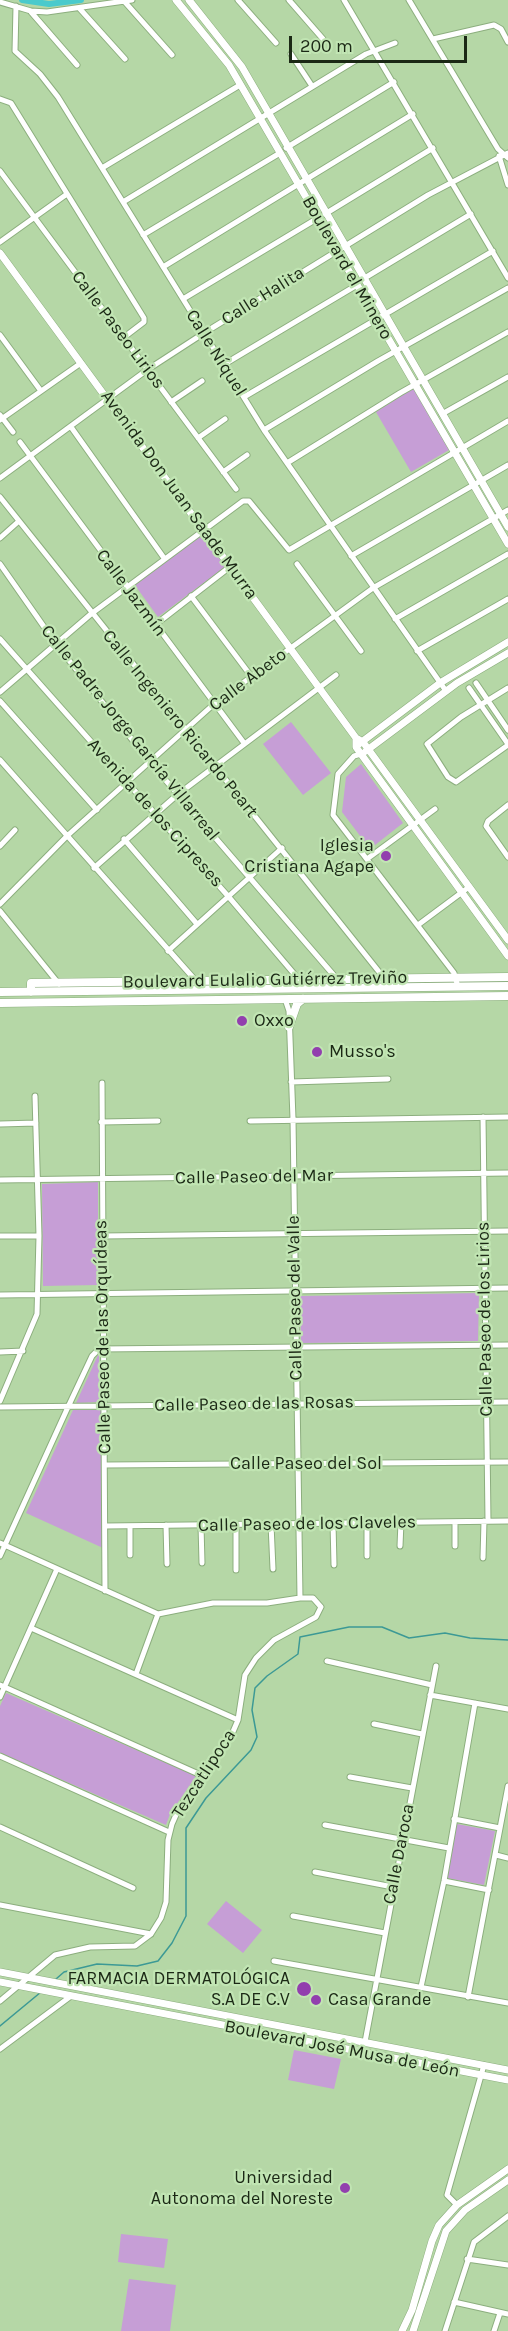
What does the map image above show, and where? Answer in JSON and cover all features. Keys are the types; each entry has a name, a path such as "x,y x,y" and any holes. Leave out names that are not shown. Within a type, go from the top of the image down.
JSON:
{"main road":[{"name":"Boulevard Eulalio Gutiérrez Treviño","path":"31,992 31,983 303,981 508,976"},
{"name":"Boulevard Eulalio Gutiérrez Treviño","path":"0,992 508,986"},
{"path":"264,990 279,994 285,999"},
{"name":"Boulevard Eulalio Gutiérrez Treviño","path":"0,1003 508,996"},
{"path":"289,1027 297,1004 303,999"}],"street":[{"path":"0,2 31,11 80,9 132,0"},
{"name":"Boulevard el Minero","path":"176,0 221,53 240,85 263,116"},
{"name":"Boulevard el Minero","path":"189,0 236,58 263,116 341,248 363,279 380,317"},
{"path":"238,0 276,43"},
{"path":"289,0 324,39"},
{"path":"344,0 508,278"},
{"path":"409,0 498,149 505,156 508,185"},
{"path":"124,1 172,55"},
{"name":"Calle Níquel","path":"16,6 15,51 47,81 264,430 446,691"},
{"path":"80,9 125,59"},
{"path":"31,11 77,65"},
{"path":"433,39 496,25 508,42"},
{"path":"123,202 374,49 395,43"},
{"path":"291,54 312,86"},
{"path":"143,235 394,82"},
{"path":"102,168 240,85"},
{"path":"0,99 11,103 144,318 144,322 123,338"},
{"path":"163,267 413,114"},
{"path":"183,299 433,148"},
{"name":"Calle Halita","path":"0,478 147,370 204,333 452,181 505,156"},
{"name":"Calle Paseo Lirios","path":"0,171 236,489"},
{"path":"0,242 67,194"},
{"path":"363,279 471,214"},
{"name":"Boulevard el Minero","path":"341,248 357,285 380,317 399,350 414,384 458,450 508,544"},
{"path":"244,397 493,252"},
{"name":"Avenida Don Juan Saade Murra","path":"0,253 320,687 358,742 368,749 508,940"},
{"path":"224,365 357,285"},
{"path":"264,430 508,288"},
{"path":"287,463 414,384 508,332"},
{"path":"0,335 41,391"},
{"name":"Boulevard el Minero","path":"399,350 422,380 442,414 458,450"},
{"path":"13,432 1,418 81,363"},
{"path":"435,418 508,377"},
{"path":"171,402 202,381"},
{"path":"198,438 225,419"},
{"path":"0,692 126,586 245,500 249,501 289,550 329,524 508,421"},
{"path":"70,428 164,558"},
{"name":"Calle Jazmín","path":"20,442 244,742"},
{"path":"223,472 246,455"},
{"path":"351,556 508,465"},
{"name":"Boulevard el Minero","path":"477,483 508,527"},
{"name":"Calle Ingeniero Ricardo Peart","path":"0,497 91,614 282,848 384,978"},
{"name":"Calle Abeto","path":"0,904 67,837 214,704 373,588 508,510"},
{"path":"0,538 19,521"},
{"path":"395,619 508,554"},
{"name":"Calle Padre Jorge García Villarreal","path":"0,564 56,644 150,762 337,979"},
{"path":"297,564 361,651"},
{"path":"155,625 231,566"},
{"path":"191,596 251,676"},
{"path":"417,651 508,599"},
{"name":"Avenida de los Cipreses","path":"0,639 303,981 307,989"},
{"path":"358,742 440,683 508,642"},
{"path":"458,987 456,976 335,819 332,810 338,774 358,755 446,691 508,653"},
{"path":"94,868 124,839 214,765 336,675"},
{"path":"476,683 508,730"},
{"path":"469,688 481,704 508,744 456,782 448,777 429,750 428,742 481,704 508,688"},
{"path":"0,701 97,810"},
{"name":"Avenida Don Juan Saade Murra","path":"358,742 358,755 508,956"},
{"path":"0,760 204,990"},
{"path":"508,805 488,820 486,826 508,858"},
{"path":"367,859 435,809"},
{"path":"0,846 15,830"},
{"path":"124,839 197,924"},
{"path":"168,951 282,848"},
{"path":"418,925 469,887"},
{"path":"0,911 66,992"},
{"name":"Calle Paseo del Valle","path":"285,999 289,1027 292,1119 300,1598"},
{"path":"291,1082 388,1079"},
{"name":"Calle Paseo de las Orquídeas","path":"102,1083 105,1591"},
{"path":"0,1401 35,1322 39,1236 35,1096"},
{"name":"Calle Paseo de los Lirios","path":"483,1117 487,1462 483,1558"},
{"path":"250,1121 508,1117"},
{"path":"101,1122 158,1121"},
{"path":"0,1124 36,1123"},
{"name":"Calle Paseo del Mar","path":"0,1180 508,1173"},
{"path":"102,1236 508,1231"},
{"path":"0,1236 39,1236"},
{"path":"0,1295 508,1288"},
{"path":"0,1556 2,1544 95,1352 103,1349 508,1346"},
{"path":"0,1352 23,1351"},
{"name":"Calle Paseo de las Rosas","path":"0,1407 508,1402"},
{"name":"Calle Paseo del Sol","path":"105,1465 508,1462"},
{"name":"Calle Paseo de los Claveles","path":"106,1526 508,1521"},
{"path":"400,1546 401,1522"},
{"path":"455,1522 455,1546"},
{"path":"333,1523 334,1565"},
{"path":"367,1523 367,1556"},
{"path":"272,1524 273,1569"},
{"path":"166,1525 167,1564"},
{"path":"201,1525 202,1563"},
{"path":"236,1525 236,1570"},
{"path":"130,1526 130,1555"},
{"path":"2,1544 158,1614 213,1603 267,1604 300,1598"},
{"path":"0,1697 2,1686 57,1569"},
{"name":"Tezcatlipoca","path":"151,1934 161,1918 166,1902 170,1832 179,1809 232,1734 238,1720 242,1684 256,1658 274,1640 316,1617 320,1611 316,1600 300,1598"},
{"path":"136,1674 158,1614"},
{"path":"31,1628 238,1720"},
{"path":"327,1661 432,1685"},
{"name":"Calle Daroca","path":"365,2042 436,1666"},
{"path":"2,1686 203,1776"},
{"path":"430,1695 508,1709"},
{"path":"421,1987 444,1881 475,1703"},
{"path":"374,1724 422,1734"},
{"path":"0,1756 170,1832"},
{"path":"350,1777 412,1788"},
{"path":"468,1996 508,1786"},
{"path":"454,1819 500,1828"},
{"path":"325,1826 449,1848"},
{"path":"0,1827 133,1888"},
{"path":"496,1855 508,1858"},
{"path":"315,1872 393,1887"},
{"path":"444,1881 489,1890"},
{"path":"0,1905 151,1934"},
{"path":"293,1916 385,1933"},
{"path":"0,2001 55,1955 90,1947 135,1946 151,1934"},
{"path":"274,1961 508,2003"},
{"name":"Boulevard José Musa de León","path":"0,1972 508,2070"},
{"name":"Boulevard José Musa de León","path":"0,1982 508,2080"},
{"path":"0,2049 71,1996"},
{"path":"457,2205 447,2195 484,2065"},
{"path":"402,2331 412,2310 435,2232 446,2215 508,2169"},
{"path":"413,2331 446,2231 465,2210 508,2180"},
{"path":"445,2331 474,2242 508,2216"},
{"path":"467,2259 508,2265"},
{"path":"454,2302 508,2314"},
{"path":"494,2331 500,2313"}],"shaded area":[{"path":"413,388 449,450 411,472 376,412"},
{"path":"202,534 225,567 158,617 134,584"},
{"path":"291,722 331,773 303,795 263,744"},
{"path":"361,764 403,823 370,849 342,812 346,777"},
{"path":"98,1182 98,1285 43,1286 42,1184"},
{"path":"479,1293 478,1341 301,1343 300,1296"},
{"path":"99,1353 99,1402 76,1403"},
{"path":"73,1410 101,1410 103,1548 26,1513"},
{"path":"6,1693 196,1776 170,1814 166,1825 0,1753 0,1706"},
{"path":"457,1824 495,1831 484,1885 447,1878"},
{"path":"226,1901 262,1930 243,1953 207,1924"},
{"path":"294,2050 341,2059 334,2089 288,2080"},
{"path":"121,2234 168,2239 164,2268 118,2262"},
{"path":"129,2279 176,2285 170,2331 121,2331"}],"waterway":[{"path":"22,0 49,4 81,0"},
{"path":"56,1979 64,1972 97,1964 137,1966 158,1961 172,1943 186,1916 186,1828 206,1798 251,1750 257,1737 252,1710 255,1688 267,1676 298,1654 300,1637 349,1627 382,1627 409,1638 445,1633 470,1638 508,1640"},
{"path":"0,2026 41,1992"}],"place":[{"name":"Iglesia Cristiana Agape","path":"386,856"},
{"name":"Oxxo","path":"242,1021"},
{"name":"Musso's","path":"317,1052"},
{"name":"FARMACIA DERMATOLÓGICA S.A DE C.V","path":"304,1989"},
{"name":"Casa Grande","path":"316,2000"},
{"name":"Universidad Autonoma del Noreste","path":"345,2188"}]}
